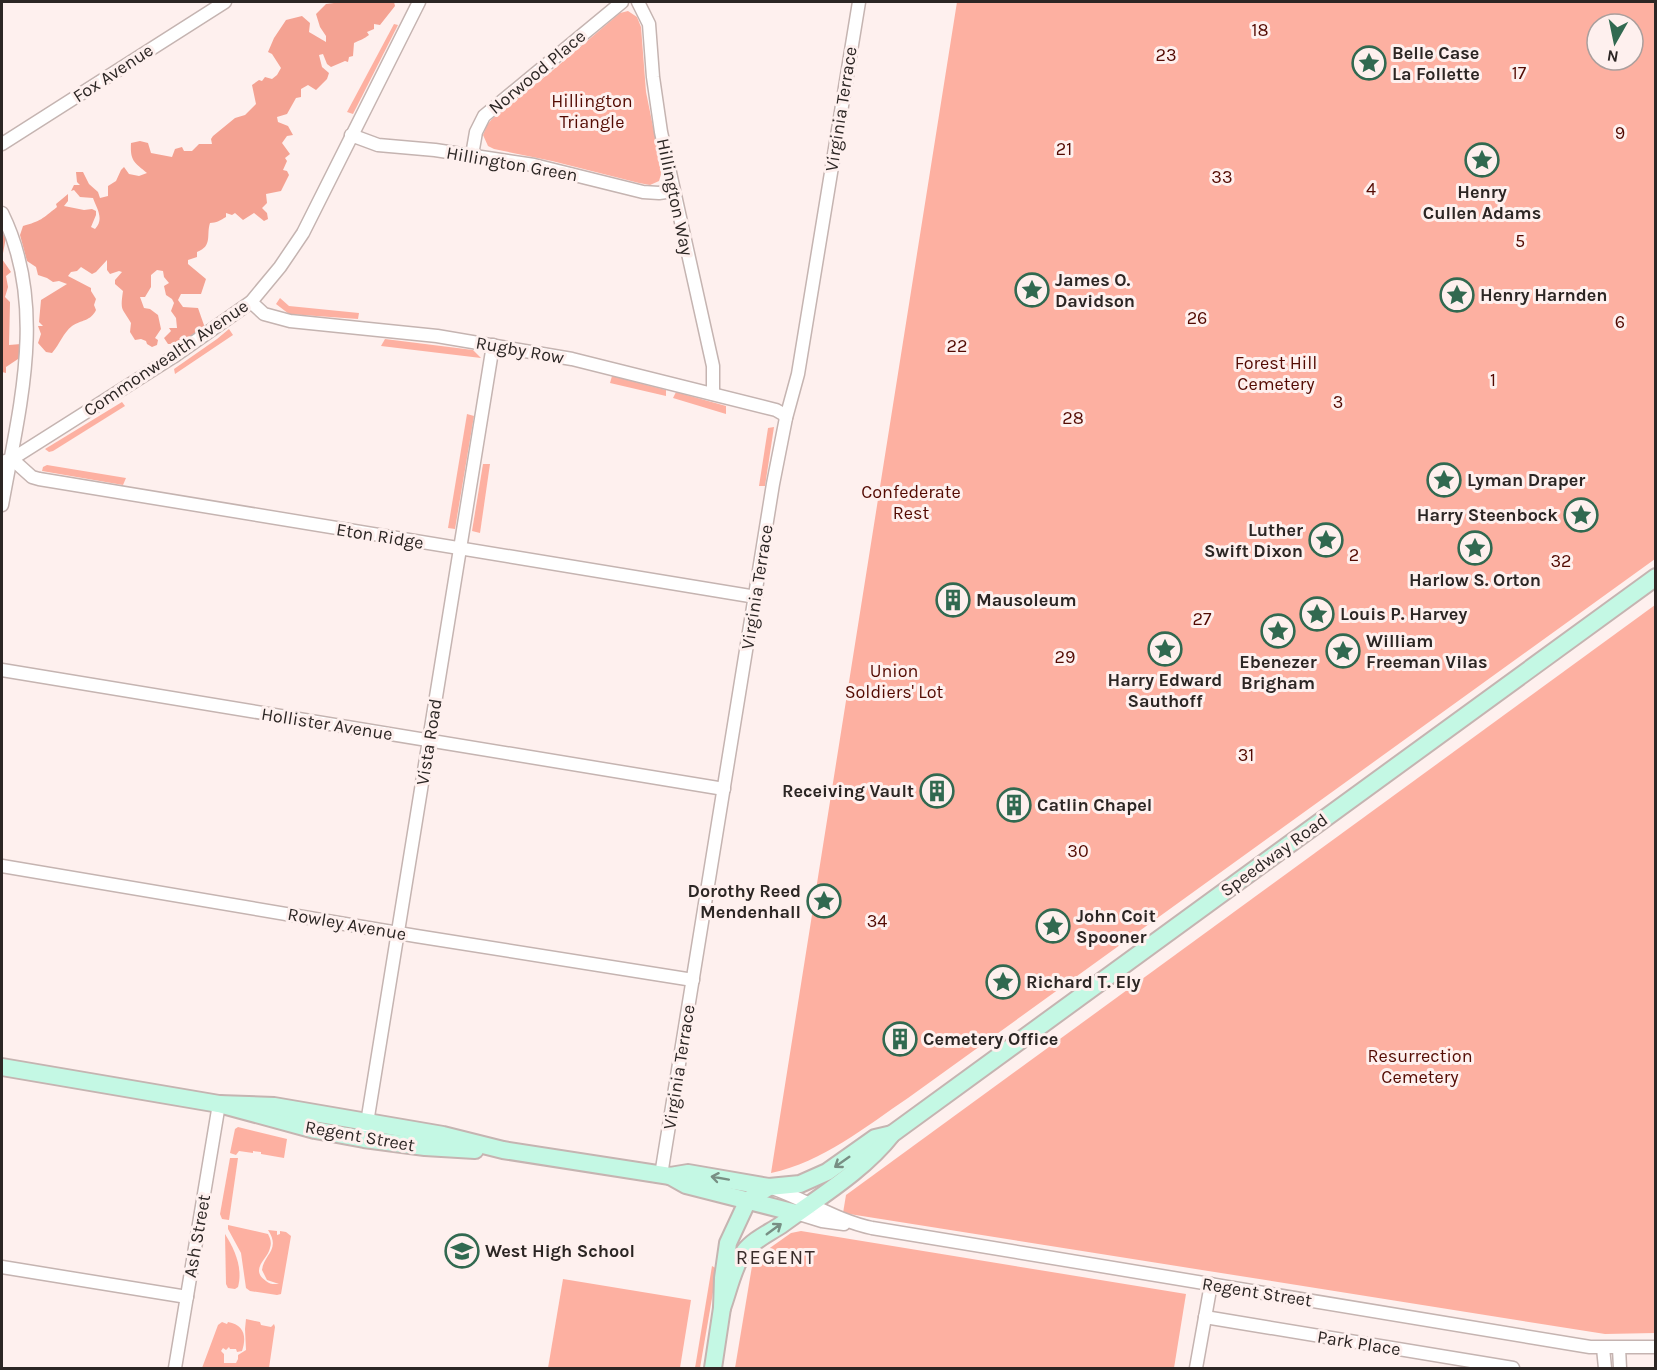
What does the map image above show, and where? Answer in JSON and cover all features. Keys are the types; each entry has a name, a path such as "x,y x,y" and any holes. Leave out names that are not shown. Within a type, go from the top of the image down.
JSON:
{"main road":[{"name":"Speedway Road","path":"722,1308 742,1253 751,1244 880,1150 892,1134 1656,578"},
{"name":"Regent Street","path":"2,1067 219,1104 315,1130 364,1139 425,1147 503,1150"},
{"name":"Regent Street","path":"219,1104 274,1106 443,1135 503,1150 665,1175 688,1173 769,1187"},
{"name":"Speedway Road","path":"769,1187 784,1187 814,1179 875,1138 892,1134"},
{"name":"Regent Street","path":"665,1175 686,1185 748,1200 803,1208"},
{"path":"713,1368 728,1243 748,1200 769,1187"}],"street":[{"name":"Fox Avenue","path":"2,144 225,2"},
{"name":"Commonwealth Avenue","path":"7,461 173,357 251,302 280,267 303,233 419,2"},
{"name":"Norwood Place","path":"472,155 476,132 483,116 622,2"},
{"name":"Hillington Way","path":"638,2 649,24 658,113 712,366 713,394"},
{"name":"Virginia Terrace","path":"665,1175 693,980 773,484 786,418 798,374 859,2"},
{"name":"Hillington Green","path":"351,135 378,145 472,155 552,168 643,192 673,191"},
{"path":"2,505 7,461 18,413 27,349 27,310 17,251 3,216"},
{"name":"Rugby Row","path":"251,302 264,314 290,321 437,336 596,364 777,410 786,418"},
{"name":"Vista Road","path":"364,1139 493,345"},
{"name":"Eton Ridge","path":"7,461 39,479 756,597"},
{"name":"Hollister Avenue","path":"2,670 724,789"},
{"name":"Rowley Avenue","path":"2,866 693,980"},
{"name":"Ash Street","path":"175,1368 219,1104"},
{"name":"Regent Street","path":"769,1187 822,1221 1603,1348 1656,1347"},
{"path":"2,1267 187,1297"},
{"path":"1197,1368 1211,1284"},
{"name":"Park Place","path":"1205,1317 1513,1368"},
{"path":"1603,1348 1605,1368"},
{"path":"1619,1348 1620,1368"}],"green space":[{"name":"Forest Hill Cemetery","path":"957,2 1655,2 1655,559 908,1098 843,1142 790,1168 771,1173"},
{"name":"Hillington Triangle","path":"628,11 637,17 641,27 646,92 662,171 659,181 650,185 639,183 488,146 483,135 492,119 620,13"},
{"path":"394,24 398,25 353,114 347,112"},
{"path":"280,298 289,306 359,313 358,319 289,314 276,304"},
{"path":"229,329 233,335 175,374 174,369"},
{"path":"385,339 473,350 481,358 381,346"},
{"path":"612,376 666,390 666,396 610,383"},
{"path":"676,392 726,406 726,414 673,398"},
{"path":"122,402 125,406 53,451 49,452 45,449"},
{"path":"467,414 474,416 455,529 448,528"},
{"path":"774,427 765,486 759,486 768,428"},
{"path":"483,464 490,464 480,533 472,531"},
{"path":"47,465 126,478 123,485 42,471"},
{"name":"Resurrection Cemetery","path":"1655,605 1655,1333 1605,1334 843,1213 846,1195"},
{"path":"238,1127 287,1139 284,1158 253,1151 253,1153 239,1151 236,1155 230,1153 235,1129"},
{"path":"230,1158 238,1158 229,1220 222,1219 220,1214"},
{"path":"228,1225 268,1234 271,1246 259,1272 261,1277 271,1284 279,1284 267,1280 262,1270 273,1242 268,1230 277,1231 277,1235 280,1231 286,1232 291,1236 281,1294 250,1291 246,1288 241,1253"},
{"path":"801,1231 1186,1294 1174,1368 735,1368 753,1260 791,1233"},
{"path":"225,1234 239,1266 238,1287 235,1289 228,1288 226,1284"},
{"path":"712,1266 717,1269 700,1368 695,1368"},
{"path":"563,1279 691,1300 680,1368 548,1368"},
{"path":"246,1319 271,1327 274,1324 269,1368 202,1368 218,1325 222,1322 233,1323 243,1332 242,1351 237,1352 236,1349 229,1347 221,1351 224,1354 224,1363 236,1363 238,1355 246,1350"}],"shaded area":[{"path":"394,2 395,6 380,25 374,24 374,29 367,32 369,35 354,43 353,56 349,57 348,62 345,61 331,67 327,64 323,54 319,55 322,67 329,73 327,79 316,90 308,85 301,89 301,97 296,98 287,114 277,117 278,122 288,126 293,135 287,136 282,143 290,154 285,158 287,161 283,170 289,175 281,191 266,194 267,203 262,208 267,213 268,219 264,221 254,213 243,220 235,213 232,215 226,213 226,217 210,223 205,247 197,252 197,257 188,260 188,264 206,279 201,294 181,294 178,300 183,307 198,308 205,328 183,344 168,344 164,338 171,331 169,328 177,328 176,318 171,311 174,303 166,295 164,286 169,283 163,271 157,270 151,275 151,287 145,297 140,297 144,308 158,315 161,329 155,338 158,340 157,345 152,347 146,341 135,340 130,332 131,323 122,309 123,291 115,284 115,280 122,272 110,274 107,270 107,260 92,274 81,267 68,276 91,288 96,299 94,305 96,310 89,318 69,329 52,353 46,352 38,343 41,334 38,326 43,326 39,322 41,300 67,284 59,281 53,282 38,275 36,267 27,261 20,235 23,226 44,217 68,194 68,201 64,206 96,211 91,227 95,229 100,217 93,198 80,197 74,190 71,191 74,185 80,185 77,182 76,172 83,172 100,198 108,196 108,186 116,181 124,167 129,174 139,176 147,173 134,161 131,154 131,143 140,141 148,143 151,153 172,157 175,149 182,147 184,151 192,151 199,144 212,144 213,136 235,118 245,115 256,104 252,85 259,80 262,81 265,77 272,79 277,75 281,68 272,54 268,52 286,20 302,16 310,23 309,32 326,42 326,36 316,14 326,4"},
{"path":"2,233 6,237 2,259"},
{"path":"2,259 11,272 6,276 8,287 5,297 10,302 9,345 21,344 23,358 6,367 6,373 2,372"}],"place":[{"name":"Belle Case La Follette","path":"1369,63"},
{"name":"Henry Cullen Adams","path":"1482,160"},
{"name":"James O. Davidson","path":"1032,290"},
{"name":"Henry Harnden","path":"1457,295"},
{"name":"Lyman Draper","path":"1444,480"},
{"name":"Harry Steenbock","path":"1581,515"},
{"name":"Luther Swift Dixon","path":"1326,540"},
{"name":"Harlow S. Orton","path":"1475,548"},
{"name":"Mausoleum","path":"953,600"},
{"name":"Louis P. Harvey","path":"1317,614"},
{"name":"Ebenezer Brigham","path":"1278,631"},
{"name":"Harry Edward Sauthoff","path":"1165,649"},
{"name":"William Freeman Vilas","path":"1343,651"},
{"name":"Receiving Vault","path":"937,791"},
{"name":"Catlin Chapel","path":"1014,805"},
{"name":"Dorothy Reed Mendenhall","path":"824,901"},
{"name":"John Coit Spooner","path":"1053,926"},
{"name":"Richard T. Ely","path":"1003,982"},
{"name":"Cemetery Office","path":"900,1039"},
{"name":"West High School","path":"462,1251"}],"district":[{"name":"REGENT","path":"776,1257"}],"park label":[{"name":"18","path":"1260,30"},
{"name":"23","path":"1166,55"},
{"name":"17","path":"1519,73"},
{"name":"9","path":"1620,133"},
{"name":"21","path":"1064,149"},
{"name":"33","path":"1222,177"},
{"name":"4","path":"1371,189"},
{"name":"5","path":"1520,241"},
{"name":"26","path":"1197,318"},
{"name":"6","path":"1620,322"},
{"name":"22","path":"957,346"},
{"name":"1","path":"1493,380"},
{"name":"3","path":"1338,402"},
{"name":"28","path":"1073,418"},
{"name":"Confederate Rest","path":"911,502"},
{"name":"2","path":"1354,555"},
{"name":"32","path":"1561,561"},
{"name":"27","path":"1202,619"},
{"name":"29","path":"1065,657"},
{"name":"Union Soldiers' Lot","path":"894,681"},
{"name":"31","path":"1246,755"},
{"name":"30","path":"1078,851"},
{"name":"34","path":"877,921"}]}
